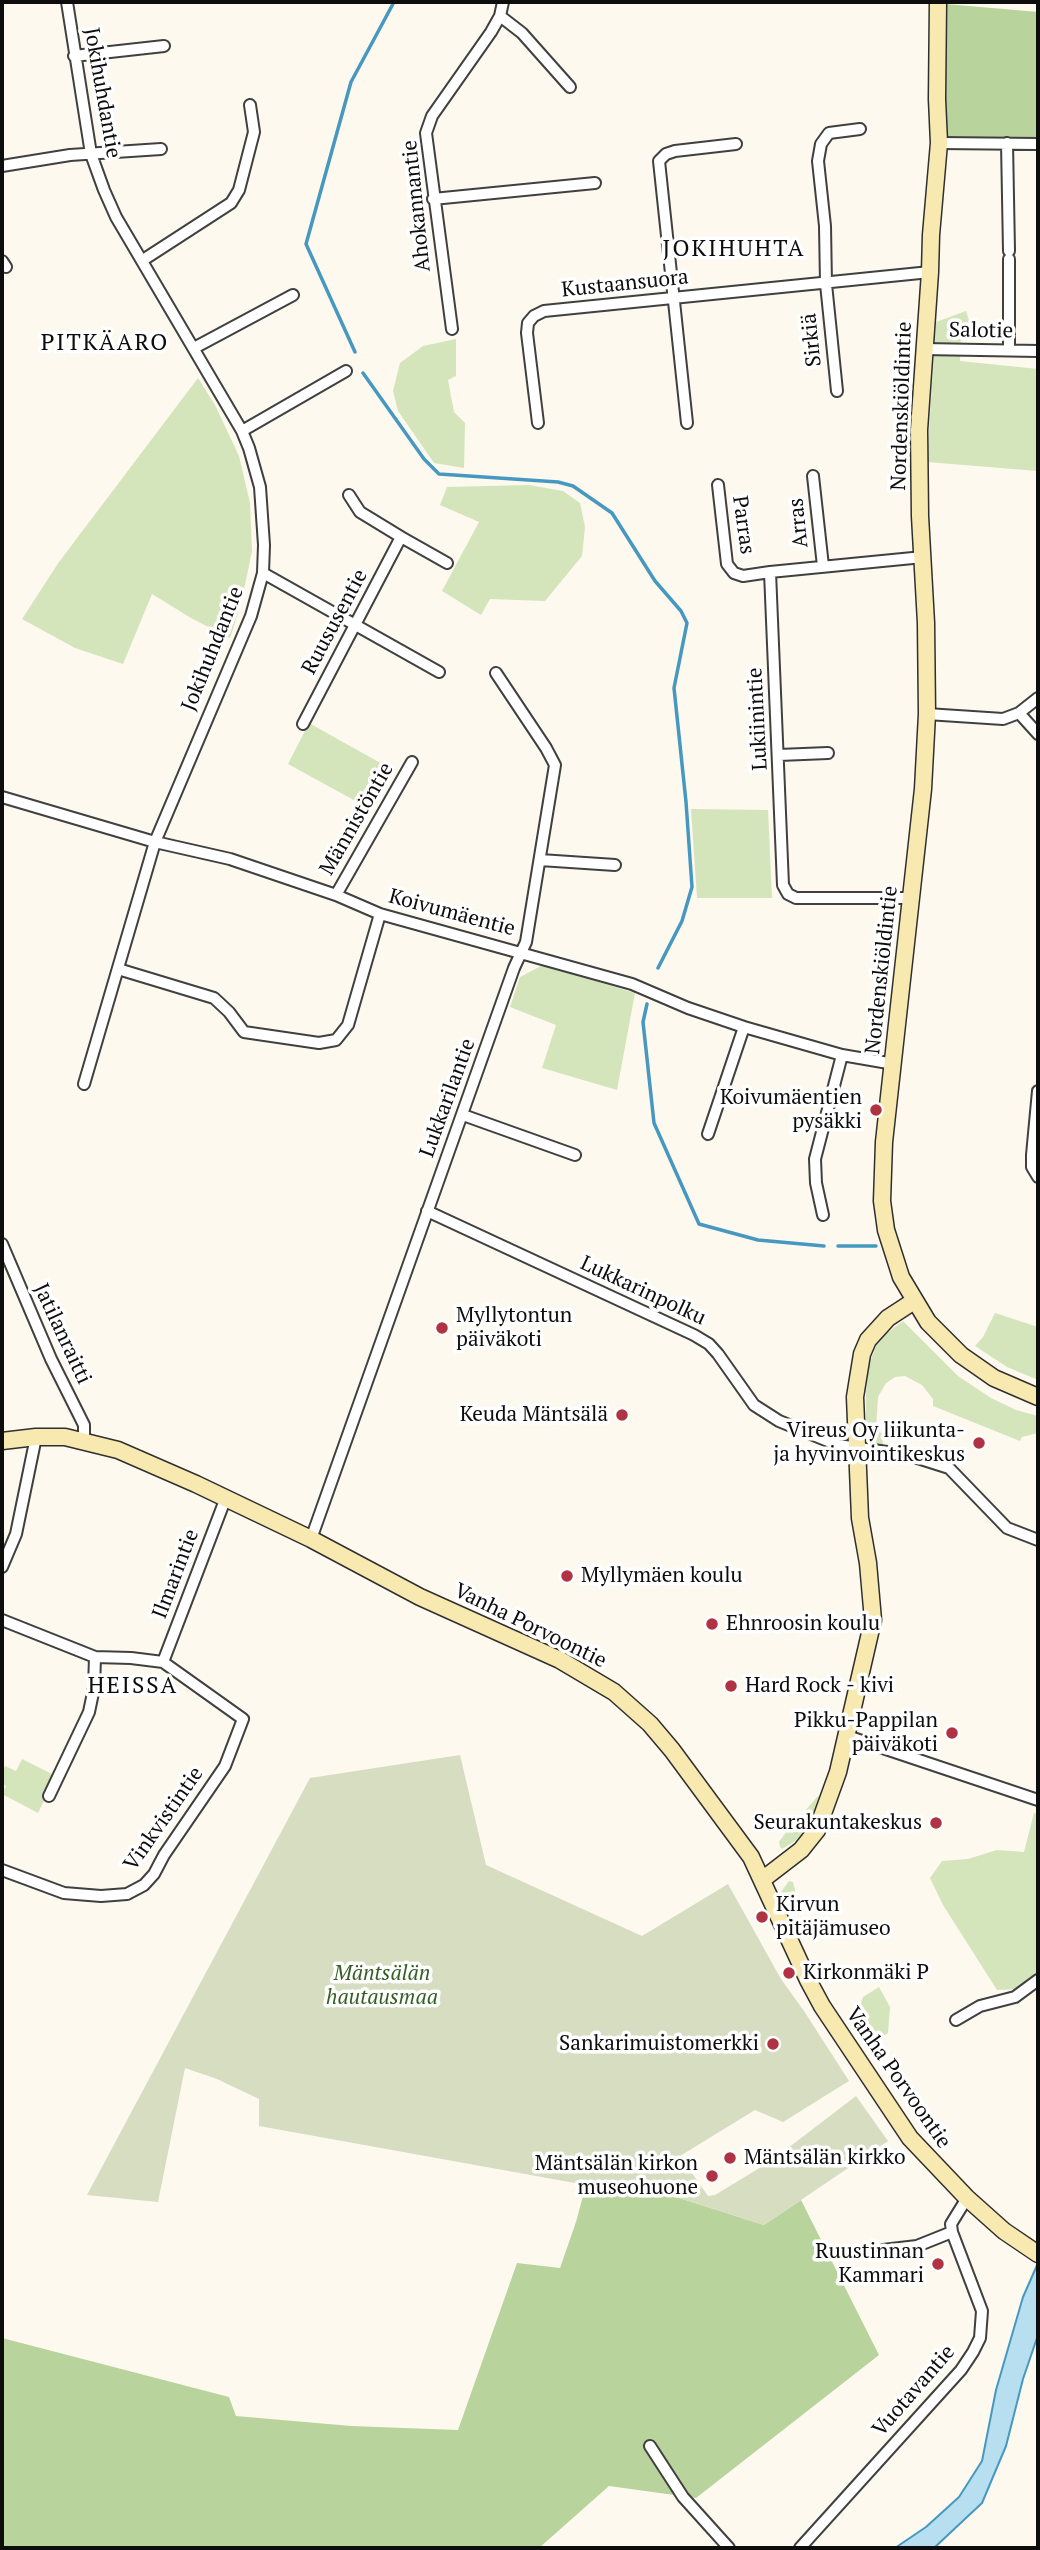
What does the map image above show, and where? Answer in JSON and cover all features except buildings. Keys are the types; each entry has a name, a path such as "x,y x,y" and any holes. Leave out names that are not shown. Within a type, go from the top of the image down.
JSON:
{"main road":[{"name":"Nordenskiöldintie","path":"938,2 939,143 919,430 927,714 923,789 884,1142 884,1218 901,1277 928,1322 961,1355 994,1378 1038,1397"},
{"path":"762,1880 802,1850 817,1830 829,1800 847,1736 873,1620 860,1518 855,1397 862,1354 878,1327 914,1301"},
{"name":"Vanha Porvoontie","path":"2,1441 36,1437 84,1440 118,1450 311,1539 420,1597 560,1660 614,1692 650,1724 738,1836 751,1857 822,2006 910,2138 967,2198 1021,2244 1038,2254"}],"street":[{"name":"Jokihuhdantie","path":"67,2 91,154 116,217 242,431 260,487 264,545 262,573 251,616 155,842 85,1084"},
{"name":"Ahokannantie","path":"452,329 426,133 432,116 491,32 500,16 503,2"},
{"path":"500,16 522,33 570,87"},
{"path":"74,56 164,46"},
{"path":"143,260 231,203 239,190 254,132 250,105"},
{"name":"Sirkiä","path":"837,391 826,284 825,226 818,161 821,144 829,133 860,129"},
{"path":"939,143 1038,144"},
{"path":"1007,143 1009,350"},
{"path":"687,423 659,161 675,150 736,144"},
{"path":"2,166 70,155 161,149"},
{"path":"433,199 595,183"},
{"name":"Kustaansuora","path":"538,423 527,333 528,323 544,311 930,272"},
{"path":"194,348 293,295"},
{"name":"Salotie","path":"923,349 1038,351"},
{"path":"242,431 346,371"},
{"name":"Arras","path":"813,476 823,565"},
{"name":"Parras","path":"718,485 727,564 734,573 743,576 770,572"},
{"path":"349,495 359,512 447,563"},
{"name":"Ruususentie","path":"303,724 401,537"},
{"path":"770,572 923,557"},
{"name":"Lukiinintie","path":"770,572 783,885 788,894 796,898 910,898"},
{"path":"262,573 439,672"},
{"name":"Lukkarilantie","path":"311,1539 514,968 523,952 555,765 496,673"},
{"path":"927,714 1003,719 1019,713 1038,698"},
{"path":"1019,713 1038,734"},
{"path":"779,755 828,753"},
{"name":"Männistöntie","path":"335,895 412,762"},
{"name":"Koivumäentie","path":"2,797 155,842 230,859 335,895 380,914 632,984 688,1008 744,1027 842,1055 894,1064"},
{"path":"540,860 615,865"},
{"path":"118,969 214,998 244,1032 319,1043 336,1040 348,1025 380,914"},
{"path":"708,1134 744,1027"},
{"path":"823,1215 816,1183 815,1159 842,1055"},
{"path":"1038,1090 1032,1167 1038,1177"},
{"path":"463,1115 575,1155"},
{"name":"Lukkarinpolku","path":"427,1211 694,1335 709,1344 754,1405 766,1414 829,1442 856,1449 908,1455 949,1468 1007,1528 1038,1540"},
{"name":"Jatilanraitti","path":"2,1244 51,1359 84,1425 84,1440"},
{"path":"2,1567 16,1534 36,1437"},
{"name":"Ilmarintie","path":"163,1662 225,1500"},
{"path":"2,1620 95,1657 163,1662"},
{"path":"49,1796 89,1712 94,1688 95,1657"},
{"name":"Vinkvistintie","path":"2,1870 64,1893 101,1896 127,1894 144,1885 154,1874 225,1766 243,1719 163,1662"},
{"path":"847,1736 1038,1800"},
{"path":"956,2020 980,2006 1015,1997 1038,1980"},
{"path":"883,2250 917,2246 952,2232 953,2219 967,2198"},
{"name":"Vuotavantie","path":"800,2548 961,2370 980,2338 982,2311 952,2232"},
{"path":"650,2446 683,2497 729,2548"}],"green space":[{"path":"946,4 1038,12 1038,138 944,140"},
{"path":"966,311 972,329 961,334 960,361 1038,369 1038,471 927,462 936,322"},
{"path":"456,339 456,376 448,380 454,412 465,423 464,468 434,463 398,411 393,391 400,363 423,346"},
{"path":"198,378 215,405 239,456 250,503 252,551 241,604 230,638 152,594 123,664 75,648 22,619 59,562"},
{"path":"529,485 563,491 580,503 585,527 582,556 545,601 490,599 481,615 442,591 479,522 440,505 447,487"},
{"path":"309,723 393,770 372,810 288,764"},
{"path":"691,809 768,810 772,898 697,898"},
{"path":"543,965 635,993 617,1090 542,1068 556,1025 510,1007 520,977"},
{"path":"995,1313 1038,1327 1038,1380 1007,1367 975,1346 983,1337"},
{"path":"903,1321 958,1376 991,1398 1016,1410 1038,1416 1038,1433 1022,1437 1020,1441 933,1406 933,1399 922,1385 905,1376 895,1377 886,1383 878,1397 876,1428 882,1434 883,1445 868,1443 866,1392 869,1365 878,1340"},
{"name":"Mäntsälän hautausmaa","path":"460,1755 486,1865 642,1936 728,1884 781,1979 849,2081 783,2122 755,2110 680,2156 708,2196 715,2195 771,2161 856,2096 888,2141 764,2225 651,2189 586,2185 259,2126 259,2099 217,2079 185,2068 158,2202 87,2195 310,1778"},
{"path":"22,1759 56,1776 38,1813 2,1794 6,1786 2,1783 5,1766 16,1771"},
{"path":"818,1796 821,1799 818,1816 807,1831 782,1849 779,1842"},
{"path":"1034,1813 1038,1814 1038,1972 1016,1989 997,1990 943,1905 930,1878 942,1861 968,1859 997,1850 1024,1852"},
{"path":"789,1881 793,1882 797,1898 796,1907 790,1910 784,1909 779,1901 781,1892"},
{"path":"879,1987 890,2007 888,2033 867,2047 854,2024 863,1997"},
{"path":"586,2185 651,2189 764,2225 801,2200 879,2355 696,2498 609,2486 539,2548 2,2548 2,2338 229,2397 236,2416 351,2426 458,2430 517,2263 560,2268"}],"water":[{"path":"1038,2263 1038,2335 1023,2379 1006,2446 982,2503 934,2548 895,2548 926,2527 959,2497 982,2461 996,2390 1023,2297"}],"waterway":[{"path":"355,352 306,244 351,82 394,2"},
{"path":"363,373 424,459 439,474 558,482 573,486 612,513 655,581 681,611 687,623 674,688 692,887 682,921 658,968"},
{"path":"647,1004 643,1022 654,1123 699,1224 758,1240 824,1246"},
{"path":"838,1246 876,1246"}],"place":[{"name":"Koivumäentien pysäkki","path":"876,1110"},
{"name":"Myllytontun päiväkoti","path":"442,1328"},
{"name":"Keuda Mäntsälä","path":"622,1415"},
{"name":"Vireus Oy liikunta- ja hyvinvointikeskus","path":"979,1443"},
{"name":"Myllymäen koulu","path":"567,1576"},
{"name":"Ehnroosin koulu","path":"712,1624"},
{"name":"Hard Rock - kivi","path":"731,1686"},
{"name":"Pikku-Pappilan päiväkoti","path":"952,1733"},
{"name":"Seurakuntakeskus","path":"936,1823"},
{"name":"Kirvun pitäjämuseo","path":"762,1917"},
{"name":"Kirkonmäki P","path":"789,1973"},
{"name":"Sankarimuistomerkki","path":"773,2044"},
{"name":"Mäntsälän kirkko","path":"730,2158"},
{"name":"Mäntsälän kirkon museohuone","path":"712,2176"},
{"name":"Ruustinnan Kammari","path":"938,2264"}],"district":[{"name":"JOKIHUHTA","path":"734,249"},
{"name":"PITKÄARO","path":"105,343"},
{"name":"HEISSA","path":"133,1686"}]}
